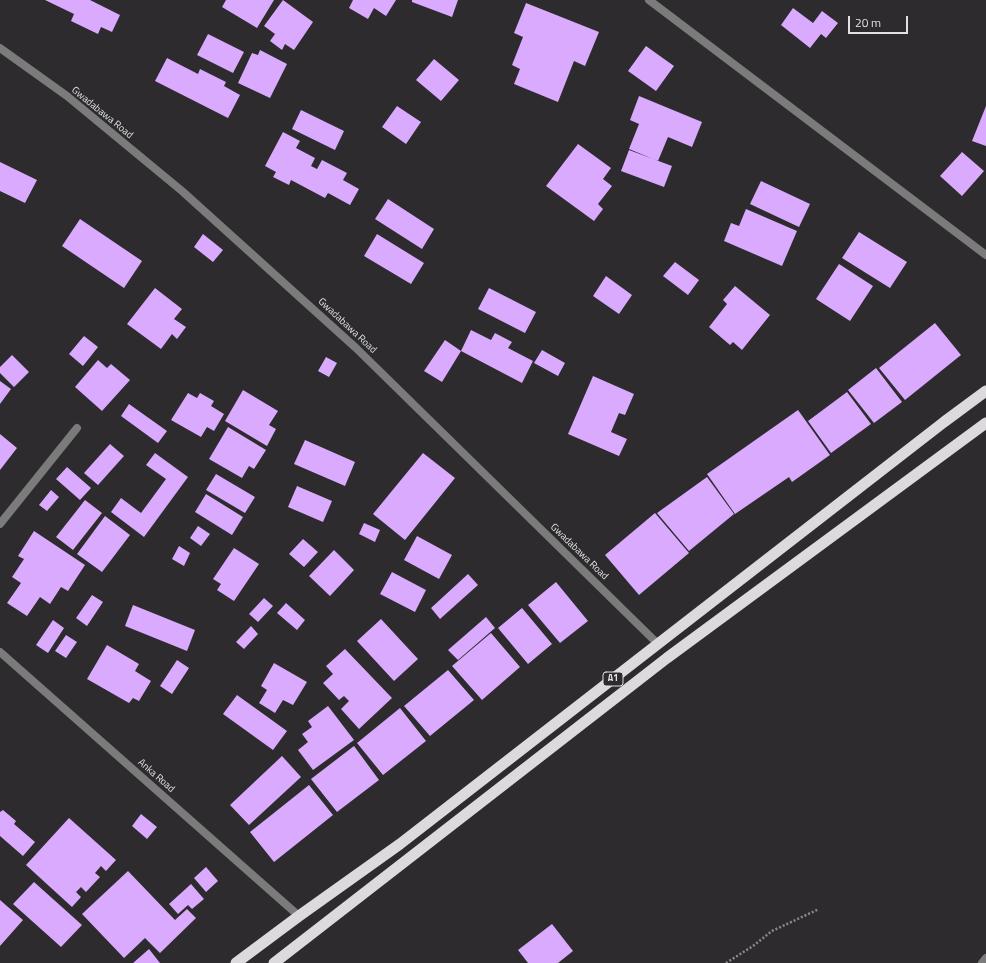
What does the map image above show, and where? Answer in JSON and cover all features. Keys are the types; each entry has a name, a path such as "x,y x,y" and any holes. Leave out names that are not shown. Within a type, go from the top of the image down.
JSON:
{"highway":[{"name":"A1","path":"236,963 400,844 986,391"},
{"name":"A1","path":"274,963 667,658 986,423"}],"street":[{"path":"649,0 986,255"},
{"name":"Gwadabawa Road","path":"0,48 67,96 182,191 356,348 658,644"},
{"path":"0,524 77,428"},
{"name":"Anka Road","path":"0,652 299,916"},
{"path":"982,963 986,958"}],"path":[{"path":"726,963 753,946 772,931 819,909"}],"building":[{"path":"45,0 90,0 120,15 112,32 101,27 98,34 71,21 74,14"},
{"path":"226,0 274,0 257,28 222,7"},
{"path":"283,0 313,22 294,50 285,44 282,50 270,41 275,34 264,26"},
{"path":"353,0 396,0 386,16 374,8 368,19 349,8"},
{"path":"412,0 458,0 452,17 412,2"},
{"path":"526,3 599,32 585,66 574,61 558,102 514,84 520,69 512,65 523,37 514,33"},
{"path":"793,8 813,23 822,11 838,23 826,38 821,34 810,48 781,25"},
{"path":"208,34 244,52 233,73 197,55"},
{"path":"646,46 674,66 656,91 628,71"},
{"path":"260,50 287,64 270,98 238,83 252,53 258,55"},
{"path":"167,58 198,74 200,69 226,82 224,86 240,95 228,118 155,81"},
{"path":"434,59 459,80 441,101 416,80"},
{"path":"639,96 702,122 692,147 668,137 658,161 629,149 639,124 630,120"},
{"path":"397,106 421,122 406,144 382,127"},
{"path":"986,106 986,146 972,141"},
{"path":"301,110 344,131 335,150 292,129"},
{"path":"283,132 300,141 296,148 315,158 311,166 317,169 322,160 347,173 343,180 359,189 350,205 328,193 325,198 291,180 289,185 273,177 276,172 265,166"},
{"path":"578,144 611,168 603,179 612,186 598,204 603,209 594,221 546,186"},
{"path":"629,150 672,166 664,187 621,171"},
{"path":"962,152 984,171 962,196 940,176"},
{"path":"0,162 37,180 25,203 0,191"},
{"path":"761,181 810,204 799,227 750,204"},
{"path":"388,199 434,229 422,249 375,219"},
{"path":"746,209 797,231 782,266 724,241 731,223 739,226"},
{"path":"80,219 142,261 124,288 62,246"},
{"path":"859,232 907,262 890,288 842,258"},
{"path":"203,234 223,250 213,262 194,247"},
{"path":"377,234 424,263 411,284 364,256"},
{"path":"675,262 699,280 688,295 663,276"},
{"path":"839,264 873,286 850,321 816,299"},
{"path":"606,276 632,295 619,314 593,296"},
{"path":"735,286 770,315 742,350 733,342 730,345 709,327 727,304 723,300"},
{"path":"155,288 182,309 174,319 186,327 177,339 172,334 161,349 127,324"},
{"path":"489,288 536,312 525,333 478,309"},
{"path":"935,323 961,355 905,400 879,368"},
{"path":"471,330 491,340 495,333 512,342 508,348 533,361 522,383 461,351"},
{"path":"84,336 98,347 83,366 69,354"},
{"path":"445,340 461,351 442,382 424,371"},
{"path":"542,350 565,363 558,376 534,363"},
{"path":"12,355 29,372 14,387 0,373 0,367"},
{"path":"326,357 337,363 329,377 318,371"},
{"path":"98,360 107,368 111,364 130,380 102,411 75,387"},
{"path":"876,368 902,402 874,423 848,390"},
{"path":"593,376 634,394 625,415 619,413 611,432 627,439 619,456 568,434"},
{"path":"0,381 11,389 0,404"},
{"path":"243,390 278,411 269,425 276,429 267,446 225,421"},
{"path":"847,392 871,424 831,453 808,421"},
{"path":"188,393 197,398 200,393 214,401 211,406 224,414 214,431 207,427 201,437 171,420"},
{"path":"129,404 167,431 158,443 121,416"},
{"path":"798,410 830,455 792,482 789,477 735,514 707,474"},
{"path":"228,427 266,450 254,469 249,466 242,478 209,459"},
{"path":"0,434 17,448 0,470"},
{"path":"305,440 355,462 345,486 294,464"},
{"path":"110,444 124,456 98,485 84,473"},
{"path":"155,453 188,477 144,537 111,512 121,498 141,513 166,479 146,465"},
{"path":"423,453 455,478 405,540 373,514"},
{"path":"67,467 91,488 80,500 56,479"},
{"path":"216,474 255,497 245,513 206,490"},
{"path":"707,477 734,514 689,551 657,513"},
{"path":"297,486 332,501 323,522 288,507"},
{"path":"51,490 59,497 47,511 39,505"},
{"path":"206,494 243,517 232,535 195,512"},
{"path":"85,500 102,513 73,550 56,537"},
{"path":"655,513 689,553 639,595 605,555"},
{"path":"105,516 130,535 102,572 77,554"},
{"path":"364,523 380,530 375,542 359,534"},
{"path":"198,526 210,534 201,546 190,538"},
{"path":"34,531 85,565 68,591 61,587 50,604 40,597 27,616 7,603 21,583 12,577 24,559 18,556"},
{"path":"417,536 452,555 439,579 404,560"},
{"path":"303,539 318,552 304,567 289,554"},
{"path":"179,546 190,553 184,566 172,559"},
{"path":"234,548 259,564 234,601 217,590 221,584 213,579"},
{"path":"334,550 354,570 330,596 309,576"},
{"path":"392,572 426,590 415,612 380,594"},
{"path":"468,574 478,585 440,619 431,608"},
{"path":"556,582 588,621 560,643 528,605"},
{"path":"92,595 103,602 87,626 76,618"},
{"path":"264,598 273,606 258,622 249,614"},
{"path":"286,603 305,620 297,630 277,613"},
{"path":"133,605 195,630 187,651 125,626"},
{"path":"522,608 552,644 528,664 498,628"},
{"path":"486,617 495,628 458,660 448,650"},
{"path":"381,619 418,659 394,681 357,641"},
{"path":"53,620 64,628 48,653 36,645"},
{"path":"251,626 258,634 244,649 236,642"},
{"path":"491,633 520,667 482,700 452,666"},
{"path":"66,635 77,642 66,658 55,651"},
{"path":"107,645 139,664 135,671 151,681 139,701 133,698 129,703 87,679"},
{"path":"345,649 392,698 359,729 341,709 349,701 344,696 339,700 323,683 333,674 326,666"},
{"path":"177,660 189,668 172,694 160,686"},
{"path":"274,663 307,682 293,705 283,700 275,713 259,703 267,690 261,686"},
{"path":"448,670 474,700 430,736 404,706"},
{"path":"237,695 287,731 273,750 223,714"},
{"path":"328,706 354,740 313,770 298,750 308,742 302,734 312,727 308,721"},
{"path":"400,708 426,741 383,775 357,743"},
{"path":"354,746 379,780 337,812 311,779"},
{"path":"282,756 301,777 249,825 230,805"},
{"path":"309,785 333,815 274,862 250,832"},
{"path":"3,810 16,821 14,824 35,842 23,856 0,836 0,812"},
{"path":"141,814 157,827 147,839 132,826"},
{"path":"69,818 116,860 106,871 101,866 95,873 100,877 86,892 81,887 76,892 81,897 72,907 26,865"},
{"path":"206,867 218,881 206,892 194,878"},
{"path":"128,871 175,920 187,909 196,918 160,953 145,938 124,958 82,914"},
{"path":"34,882 82,925 61,947 13,904"},
{"path":"191,884 204,899 192,909 188,905 178,914 169,904"},
{"path":"0,900 23,920 0,946"},
{"path":"552,924 573,951 558,963 528,963 518,950"},
{"path":"149,949 160,963 133,963"}]}
